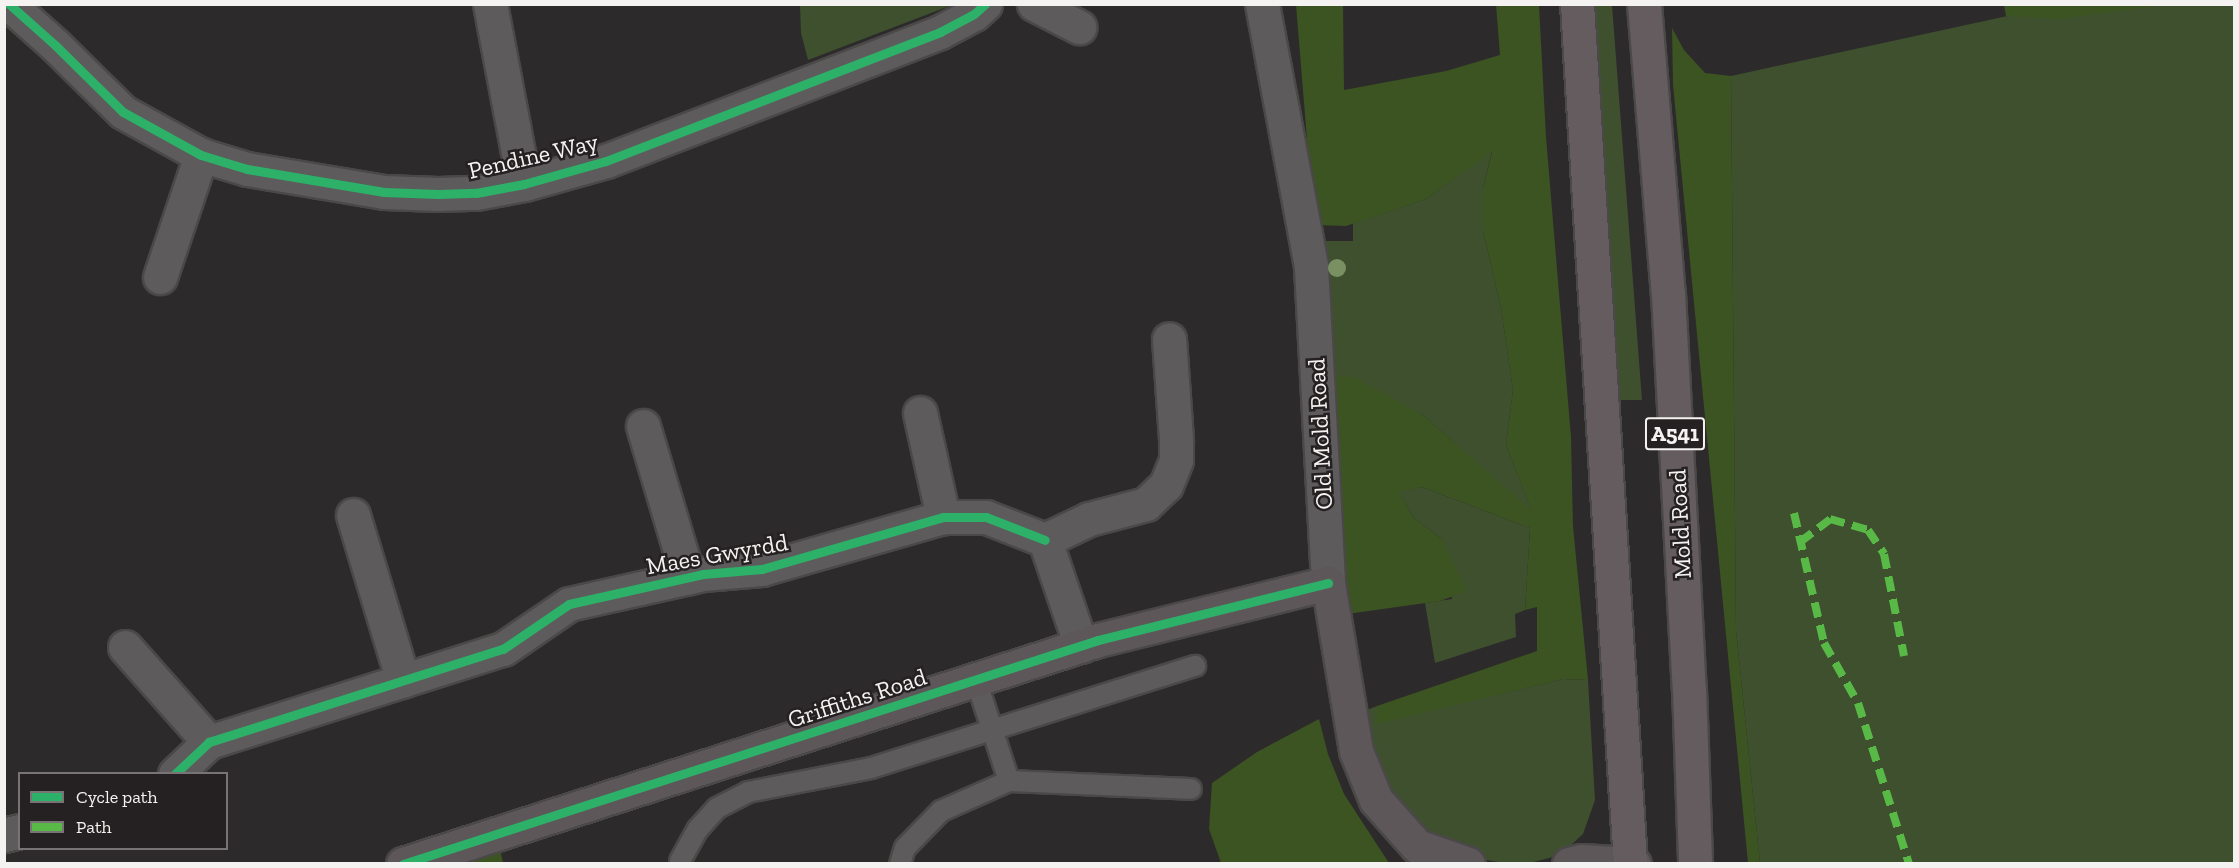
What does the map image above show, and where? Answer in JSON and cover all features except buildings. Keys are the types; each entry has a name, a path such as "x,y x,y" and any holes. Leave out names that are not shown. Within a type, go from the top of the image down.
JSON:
{"main road":[{"path":"1577,4 1631,863"},
{"name":"Mold Road","path":"1644,4 1668,293 1695,864"}],"street":[{"name":"Pendine Way","path":"9,4 55,45 123,112 201,155 247,169 384,192 476,193 524,184 606,161 940,32 974,14 985,4"},
{"path":"490,4 524,184"},
{"path":"1034,4 1078,27"},
{"name":"Old Mold Road","path":"1262,4 1311,267 1328,583 1356,751 1376,800 1418,855 1468,864"},
{"path":"160,277 201,155"},
{"path":"1081,646 1045,540 1089,519 1146,504 1166,485 1176,460 1184,370 1169,339"},
{"path":"920,413 943,517"},
{"path":"643,426 688,577"},
{"path":"353,515 403,681"},
{"name":"Maes Gwyrdd","path":"177,772 208,742 503,650 569,604 688,577 762,569 943,517 986,517 1045,540"},
{"name":"Griffiths Road","path":"403,864 1081,646 1328,583"},
{"path":"125,647 208,742"},
{"path":"1569,864 1581,861 1631,863"}],"lane":[{"path":"679,863 698,829 717,808 748,792 871,768 1195,666"},
{"path":"976,680 1009,781"},
{"path":"900,864 905,848 941,812 1009,781 1191,789"}],"green space":[{"path":"800,4 952,5 808,60 801,33"},
{"path":"2004,4 2165,5 2061,19 2006,16"},
{"path":"1296,5 1343,5 1344,90 1446,71 1500,55 1496,5 1539,5 1546,137 1571,437 1573,526 1588,680 1563,679 1377,724 1377,706 1537,651 1537,607 1525,610 1530,528 1422,487 1399,492 1413,517 1442,539 1467,591 1440,601 1347,614 1330,375 1354,377 1423,415 1531,510 1506,445 1513,390 1501,308 1483,231 1483,188 1492,152 1426,199 1346,226 1314,225"},
{"path":"1594,5 1612,5 1642,400 1613,400"},
{"path":"2058,5 2234,5 2234,863 1760,863 1736,630 1731,76"},
{"path":"1672,28 1684,50 1705,73 1731,76 1736,630 1760,863 1748,863 1673,85"},
{"path":"1492,151 1483,188 1483,231 1501,308 1513,390 1506,445 1532,512 1423,415 1330,375 1317,241 1353,241 1353,223 1426,199"},
{"path":"1422,487 1530,528 1525,610 1515,614 1516,637 1435,663 1425,603 1452,599 1442,539 1413,517 1398,491"},
{"path":"1563,679 1588,680 1595,800 1583,834 1560,855 1530,863 1505,863 1480,859 1442,844 1409,816 1381,781 1367,710 1377,706 1377,723"},
{"path":"1319,719 1328,754 1344,794 1389,863 1221,863 1209,829 1212,783 1257,752"},
{"path":"499,844 503,863 432,864"}],"marked path":[{"path":"1794,513 1824,643 1858,703 1909,864"},
{"path":"1800,542 1830,519 1868,530 1884,554 1904,656"}],"cycle path":[{"path":"9,4 55,45 123,112 201,155 247,169 384,192 438,194 476,193 524,184 606,161 940,32 974,14 985,4"},
{"path":"177,772 209,742 503,649 569,604 703,574 762,569 943,517 986,517 1045,540"},
{"path":"403,864 1098,640 1328,583"}]}
